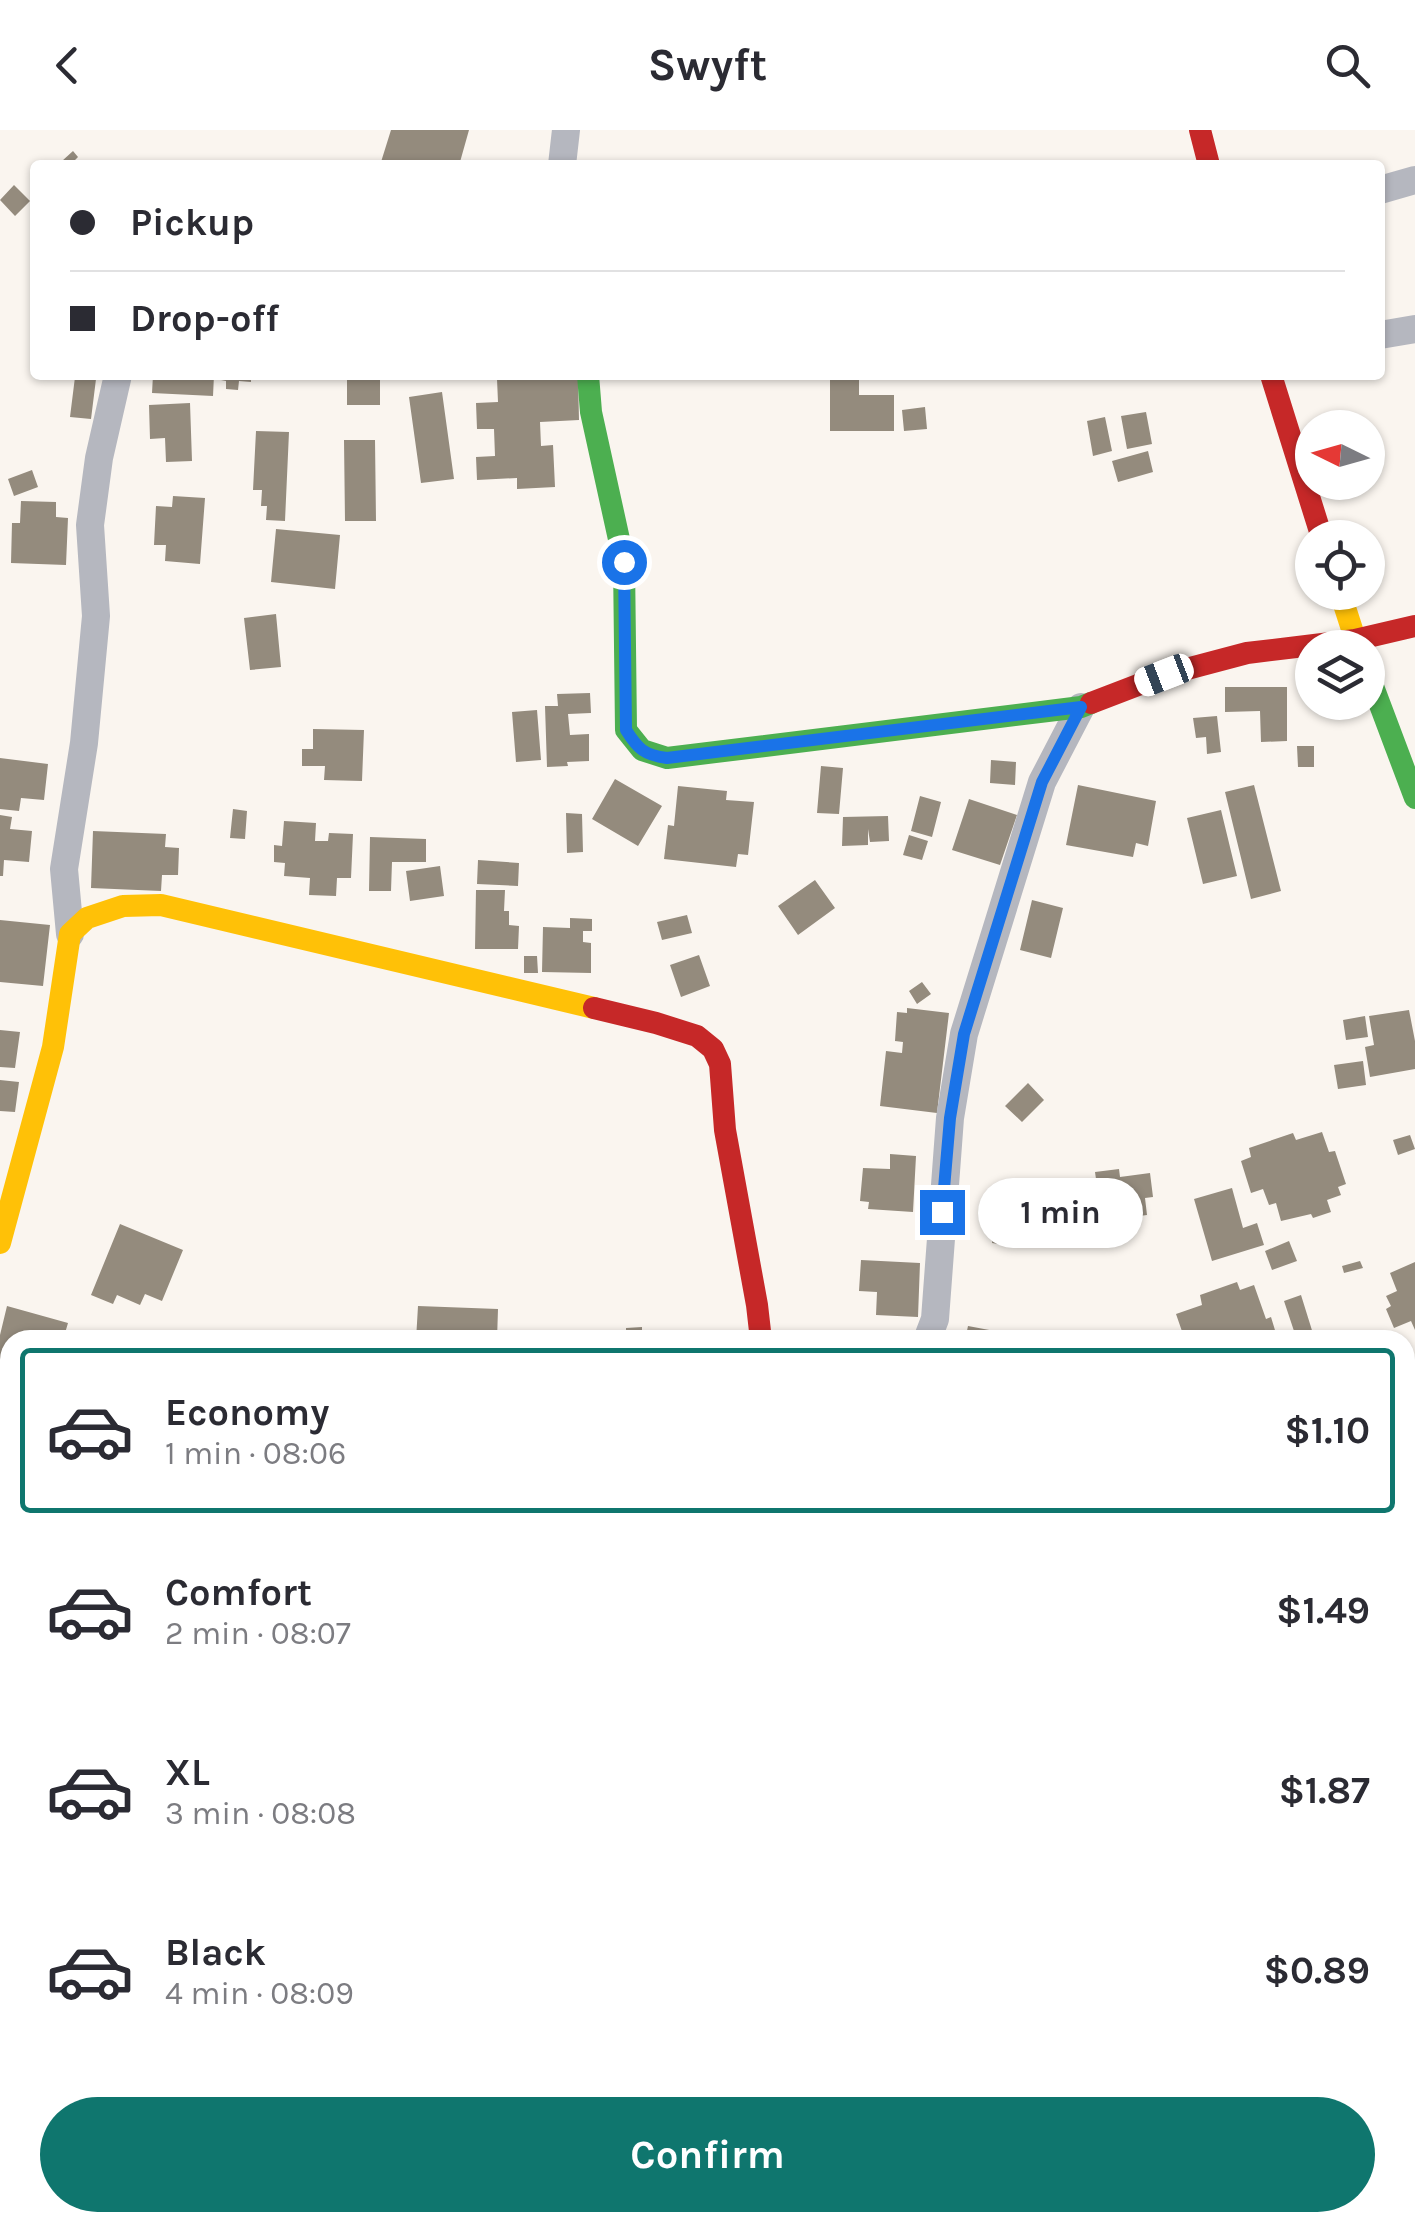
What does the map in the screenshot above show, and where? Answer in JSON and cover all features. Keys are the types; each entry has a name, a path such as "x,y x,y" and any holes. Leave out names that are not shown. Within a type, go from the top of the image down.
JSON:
{"street":[{"path":"563,160 566,130"},
{"path":"1200,130 1208,160"},
{"path":"1385,189 1415,180"},
{"path":"1385,334 1415,329"},
{"path":"0,1243 11,1162 53,1047 70,934 64,869 84,743 96,616 90,525 99,458 117,380"},
{"path":"588,380 591,412 624,562 626,730 637,747 650,756 667,758 1081,707 1164,675 1246,653 1295,649"},
{"path":"1273,380 1316,520"},
{"path":"1385,635 1415,626"},
{"path":"930,1330 934,1320 950,1118 964,1034 1042,782 1081,707"},
{"path":"1385,718 1415,798"},
{"path":"70,934 87,918 123,906 161,906 697,1036 713,1049 720,1064 725,1130 760,1330"}],"building":[{"path":"391,130 469,130 461,160 382,160"},
{"path":"73,151 78,157 75,160 63,160"},
{"path":"14,185 30,201 15,216 0,200"},
{"path":"75,380 96,380 91,419 70,417"},
{"path":"153,380 214,380 213,396 152,393"},
{"path":"221,380 251,380 251,382 239,381 238,390 226,389 226,381"},
{"path":"347,380 380,380 380,405 347,405"},
{"path":"497,380 578,380 579,420 540,422 541,446 553,445 555,487 517,489 517,478 477,480 476,457 495,456 494,429 477,429 476,403 498,402"},
{"path":"830,380 859,380 859,395 894,395 894,431 830,431"},
{"path":"442,392 454,479 421,483 409,397"},
{"path":"190,403 192,461 166,462 165,438 150,439 149,405"},
{"path":"925,407 927,429 904,431 902,410"},
{"path":"1146,412 1152,444 1127,449 1121,416"},
{"path":"1105,417 1112,451 1093,456 1087,421"},
{"path":"256,431 289,432 285,521 266,520 267,506 261,506 262,490 253,490"},
{"path":"344,440 375,440 376,521 345,521"},
{"path":"1148,451 1153,472 1118,482 1112,461"},
{"path":"32,470 38,487 14,496 8,479"},
{"path":"173,496 205,498 200,564 165,561 166,545 154,545 156,506 172,507"},
{"path":"21,501 56,502 56,517 68,518 66,565 11,563 12,523 20,523"},
{"path":"276,529 340,535 335,589 271,582"},
{"path":"276,614 281,667 250,670 244,618"},
{"path":"1225,687 1287,687 1287,741 1261,742 1260,711 1225,712"},
{"path":"590,693 591,713 568,714 570,735 589,734 589,761 547,767 545,706 558,706 557,694"},
{"path":"537,710 541,760 516,762 512,712"},
{"path":"1217,716 1221,752 1207,754 1206,737 1196,738 1193,718"},
{"path":"313,729 364,730 362,781 324,780 325,766 302,766 302,749 313,749"},
{"path":"1297,746 1314,746 1314,767 1298,767"},
{"path":"0,758 48,764 44,800 21,798 19,811 0,809"},
{"path":"991,760 1016,762 1015,785 990,783"},
{"path":"821,766 843,768 839,814 817,813"},
{"path":"615,779 662,806 638,846 592,819"},
{"path":"1078,785 1156,801 1148,846 1136,843 1133,857 1066,845"},
{"path":"1254,785 1281,891 1251,899 1225,792"},
{"path":"678,786 727,791 726,800 754,802 748,855 738,854 736,867 664,859 668,825 674,826"},
{"path":"920,796 941,802 932,837 911,831"},
{"path":"969,799 1017,815 1000,865 952,850"},
{"path":"233,809 247,811 245,839 230,838"},
{"path":"1221,810 1237,876 1203,884 1187,818"},
{"path":"566,813 582,814 583,852 567,853"},
{"path":"0,815 12,817 10,829 32,831 29,862 4,860 3,876 0,876"},
{"path":"888,816 889,841 870,842 868,829 868,845 842,846 843,817"},
{"path":"284,821 316,823 315,841 328,841 329,833 353,834 351,878 337,878 336,896 309,895 310,878 284,876 285,863 274,862 274,845 282,846"},
{"path":"93,831 166,834 165,847 179,848 178,875 162,875 161,891 91,888"},
{"path":"909,835 928,841 922,860 903,855"},
{"path":"370,837 426,839 426,862 392,862 391,891 369,891"},
{"path":"478,860 519,863 518,886 477,884"},
{"path":"440,866 444,896 410,901 406,871"},
{"path":"815,880 835,908 798,935 778,906"},
{"path":"476,890 505,890 504,911 509,911 509,925 519,926 518,949 475,949"},
{"path":"1032,900 1063,908 1051,958 1020,950"},
{"path":"687,915 692,933 662,940 657,922"},
{"path":"570,918 592,919 592,931 583,931 583,942 591,943 591,973 542,972 543,927 570,928"},
{"path":"0,920 50,925 43,986 0,982"},
{"path":"699,955 710,986 681,997 670,965"},
{"path":"524,956 537,956 538,973 524,973"},
{"path":"922,982 931,994 917,1004 909,991"},
{"path":"907,1008 949,1013 937,1113 880,1106 886,1051 902,1053 903,1042 895,1041 897,1012 907,1013"},
{"path":"1409,1010 1415,1069 1370,1077 1365,1047 1374,1045 1369,1016"},
{"path":"1365,1016 1368,1037 1346,1040 1343,1020"},
{"path":"0,1030 20,1032 15,1068 0,1067"},
{"path":"1363,1061 1366,1085 1338,1089 1334,1065"},
{"path":"0,1080 19,1082 15,1112 0,1111"},
{"path":"1028,1083 1044,1100 1022,1122 1005,1106"},
{"path":"1322,1132 1329,1152 1335,1151 1346,1184 1338,1187 1341,1195 1327,1200 1331,1212 1281,1221 1276,1203 1269,1205 1263,1189 1251,1193 1241,1161 1251,1157 1249,1148 1293,1133 1296,1140"},
{"path":"1410,1135 1415,1149 1398,1155 1393,1140"},
{"path":"890,1154 916,1156 913,1212 868,1209 869,1202 860,1201 863,1168 890,1169"},
{"path":"1119,1169 1120,1177 1150,1173 1153,1197 1145,1198 1147,1215 1102,1221 1095,1172"},
{"path":"1232,1188 1243,1228 1257,1223 1264,1245 1212,1261 1194,1199"},
{"path":"989,1190 1020,1195 1012,1246 992,1243 997,1214 986,1212"},
{"path":"120,1224 183,1250 162,1301 145,1294 140,1305 117,1295 113,1304 91,1295"},
{"path":"1097,1225 1098,1246 1067,1247 1065,1227"},
{"path":"1289,1241 1297,1261 1272,1270 1265,1251"},
{"path":"861,1260 920,1263 918,1317 876,1315 877,1292 859,1291"},
{"path":"1360,1261 1363,1268 1344,1273 1342,1266"},
{"path":"1415,1262 1415,1330 1411,1321 1394,1328 1386,1309 1391,1306 1386,1296 1397,1291 1390,1273"},
{"path":"1237,1282 1240,1290 1254,1285 1266,1319 1271,1317 1275,1330 1182,1330 1176,1314 1202,1305 1200,1295"},
{"path":"1301,1295 1312,1330 1294,1330 1284,1301"},
{"path":"7,1306 68,1323 66,1330 1,1330"},
{"path":"418,1306 498,1309 497,1330 417,1330"}],"traffic: fast":[{"path":"588,380 591,412 624,562 626,730 642,750 667,758 1091,703"},
{"path":"1385,718 1415,798"}],"traffic: slow":[{"path":"1346,610 1352,630"},
{"path":"0,1243 53,1047 70,934 87,918 123,906 161,905 594,1008"}],"traffic: jam":[{"path":"1200,130 1208,160"},
{"path":"1273,380 1316,520"},
{"path":"1091,703 1164,675 1247,653 1355,640 1415,626"},
{"path":"594,1008 697,1036 713,1049 720,1064 725,1130 760,1330"}],"route":[{"path":"624,562 626,730 637,747 650,756 667,758 1081,707 1042,782 964,1034 950,1118 942,1212"}]}
